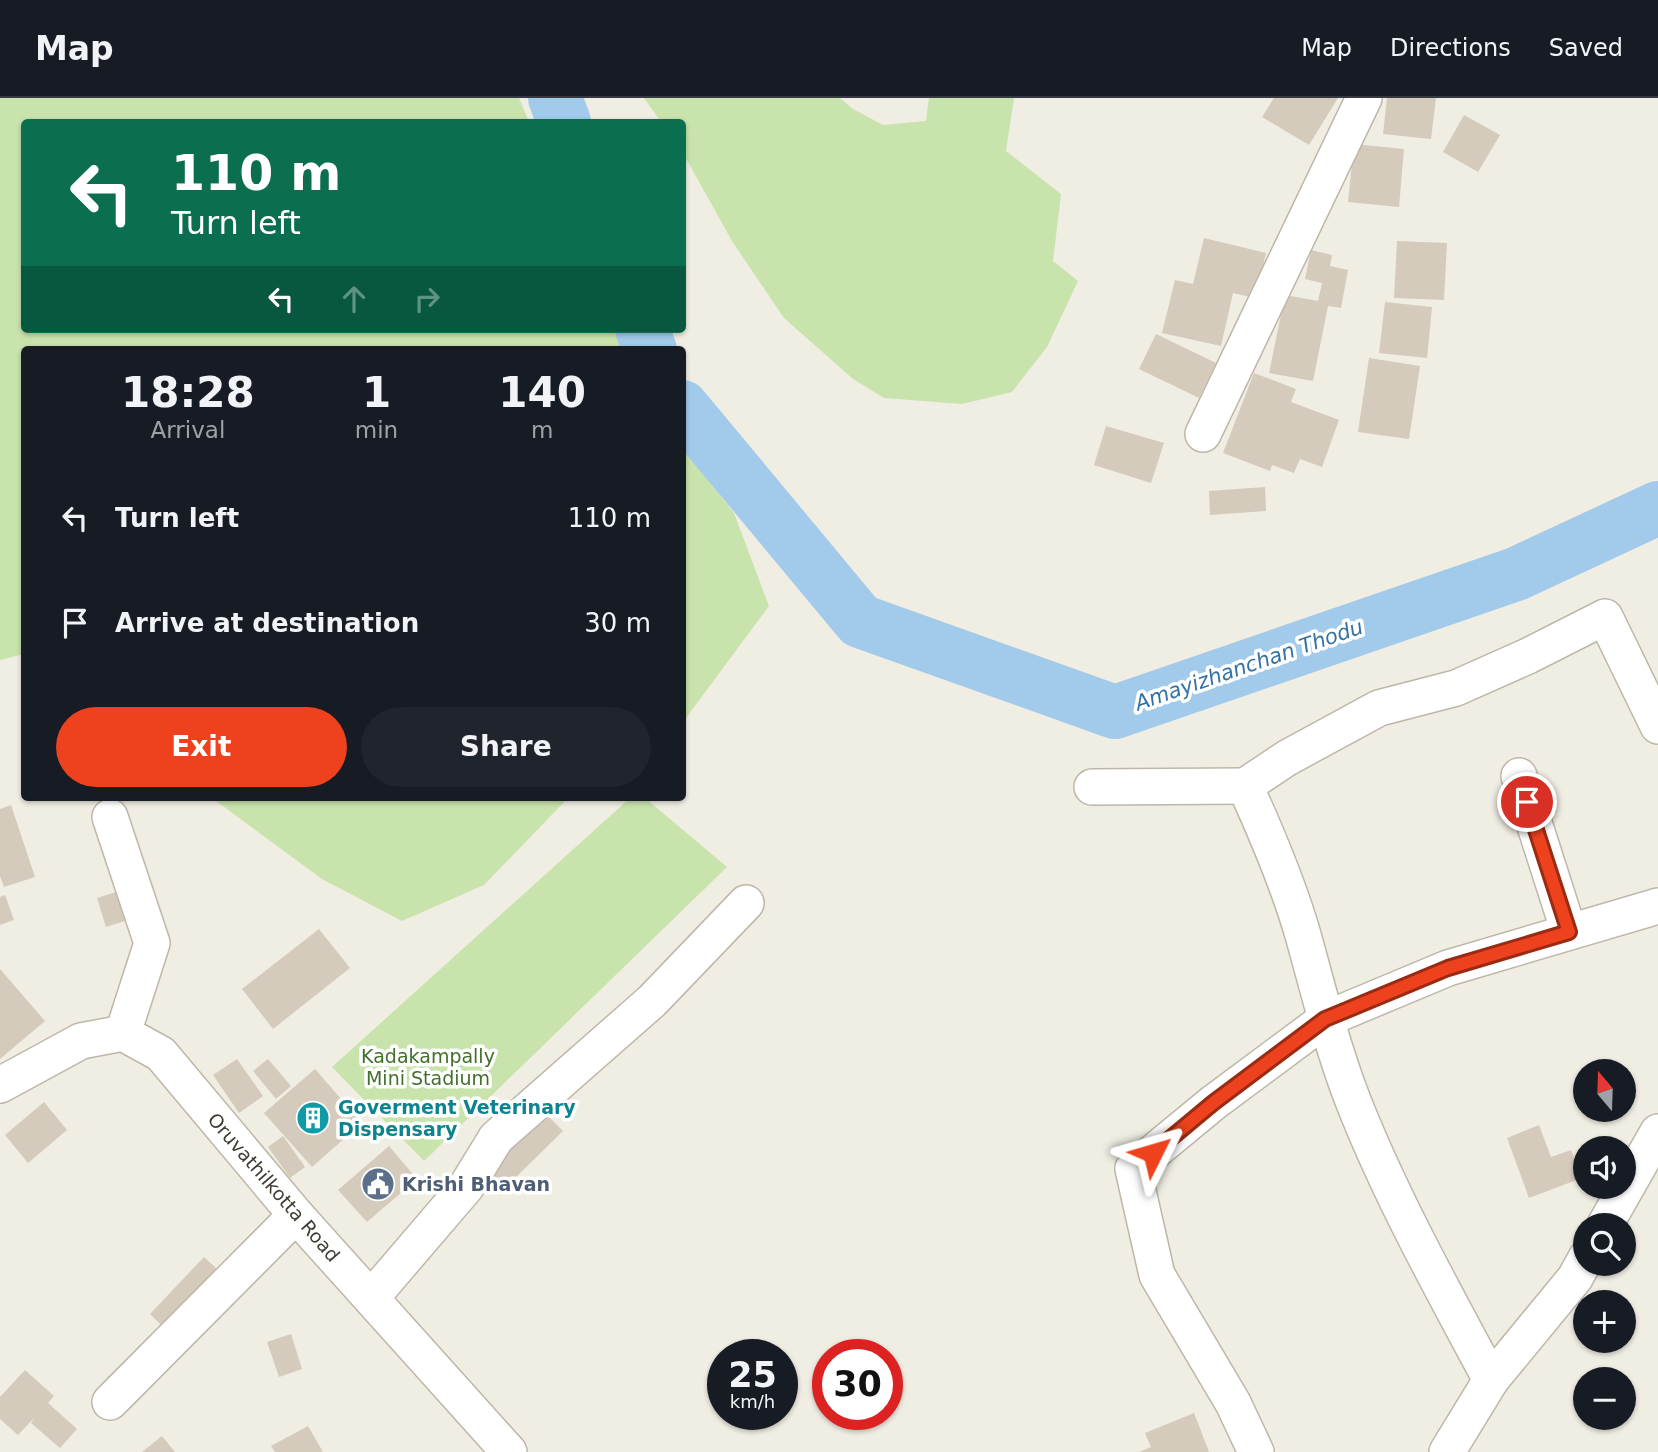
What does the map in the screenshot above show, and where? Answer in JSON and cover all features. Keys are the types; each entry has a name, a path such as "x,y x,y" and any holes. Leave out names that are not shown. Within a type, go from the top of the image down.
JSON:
{"street":[{"path":"1203,434 1364,98"},
{"path":"1092,787 1245,786 1287,758 1379,708 1456,688 1605,617 1658,726"},
{"path":"1519,776 1569,932"},
{"path":"1245,786 1273,846 1302,932 1325,1019 1359,1117 1410,1227 1491,1380"},
{"path":"0,1086 81,1041 123,1033 152,943 110,817"},
{"path":"370,1298 466,1187 496,1138 652,1002 746,903"},
{"path":"1256,1452 1233,1403 1157,1275 1133,1169 1213,1103 1325,1019 1448,968 1658,906"},
{"name":"Oruvathilkotta Road","path":"123,1033 161,1054 296,1215 509,1452"},
{"path":"1612,1213 1658,1132"},
{"path":"110,1402 296,1215"},
{"path":"1447,1452 1491,1380 1575,1276"}],"green space":[{"path":"0,98 519,98 528,119 21,119 21,333 615,333 622,346 21,346 21,655 0,660"},
{"path":"644,98 840,98 853,109 883,125 926,121 929,98 1014,98 1006,151 1061,194 1053,261 1078,281 1047,347 1012,392 962,404 884,398 853,379 784,318 732,241 686,158 686,119 659,119"},
{"path":"686,452 734,513 769,606 686,718"},
{"path":"216,801 565,801 484,885 402,921 322,879"},
{"name":"Kadakampally Mini Stadium","path":"627,801 649,801 727,867 424,1161 332,1067"}],"building":[{"path":"1274,98 1338,98 1309,145 1262,117"},
{"path":"1387,98 1436,98 1431,139 1383,134"},
{"path":"1464,115 1500,135 1478,172 1443,152"},
{"path":"1354,144 1404,149 1399,207 1348,202"},
{"path":"1204,238 1266,253 1255,298 1233,293 1221,346 1162,333 1175,280 1193,284"},
{"path":"1397,241 1447,243 1444,300 1394,298"},
{"path":"1311,250 1332,255 1330,266 1348,270 1341,308 1328,306 1313,381 1269,373 1285,295 1318,301 1322,283 1305,279"},
{"path":"1385,302 1432,307 1427,358 1379,353"},
{"path":"1156,334 1216,363 1199,398 1139,369"},
{"path":"1369,358 1420,366 1409,439 1358,432"},
{"path":"1254,373 1296,389 1291,402 1339,420 1322,467 1300,459 1294,473 1272,465 1270,471 1223,453"},
{"path":"1106,426 1164,443 1151,483 1094,465"},
{"path":"1265,487 1266,511 1210,515 1209,491"},
{"path":"11,805 35,877 4,887 0,876 0,809"},
{"path":"116,892 125,921 106,927 97,898"},
{"path":"5,895 14,920 0,925 0,897"},
{"path":"319,929 350,968 273,1029 242,989"},
{"path":"0,969 45,1021 0,1059"},
{"path":"237,1059 263,1096 239,1113 213,1075"},
{"path":"268,1059 291,1086 276,1099 253,1071"},
{"name":"Goverment Veterinary Dispensary","path":"315,1069 362,1123 312,1167 264,1113"},
{"path":"44,1102 67,1130 28,1163 5,1135"},
{"path":"542,1110 563,1131 503,1190 481,1169"},
{"path":"1539,1125 1551,1157 1571,1150 1573,1181 1529,1198 1507,1138"},
{"path":"283,1136 305,1167 290,1178 268,1147"},
{"name":"Krishi Bhavan","path":"389,1146 417,1179 367,1222 338,1190"},
{"path":"204,1257 229,1280 174,1338 150,1314"},
{"path":"291,1334 302,1369 279,1377 267,1342"},
{"path":"25,1370 54,1396 48,1403 77,1429 60,1448 31,1423 35,1417 18,1435 0,1419 0,1397"},
{"path":"1194,1413 1209,1452 1139,1452 1151,1447 1145,1433"},
{"path":"308,1426 323,1452 275,1452 271,1446"},
{"path":"162,1436 175,1452 142,1452"}],"waterway":[{"name":"Amayizhanchan Thodu","path":"555,98 563,119"},
{"name":"Amayizhanchan Thodu","path":"644,333 648,346"},
{"name":"Amayizhanchan Thodu","path":"686,412 860,621 1115,712 1516,574 1658,508"}],"place":[{"name":"Goverment Veterinary Dispensary","path":"313,1118"},
{"name":"Krishi Bhavan","path":"378,1184"}],"route":[{"path":"1153,1153 1213,1103 1325,1019 1448,968 1569,932 1527,802"}]}
